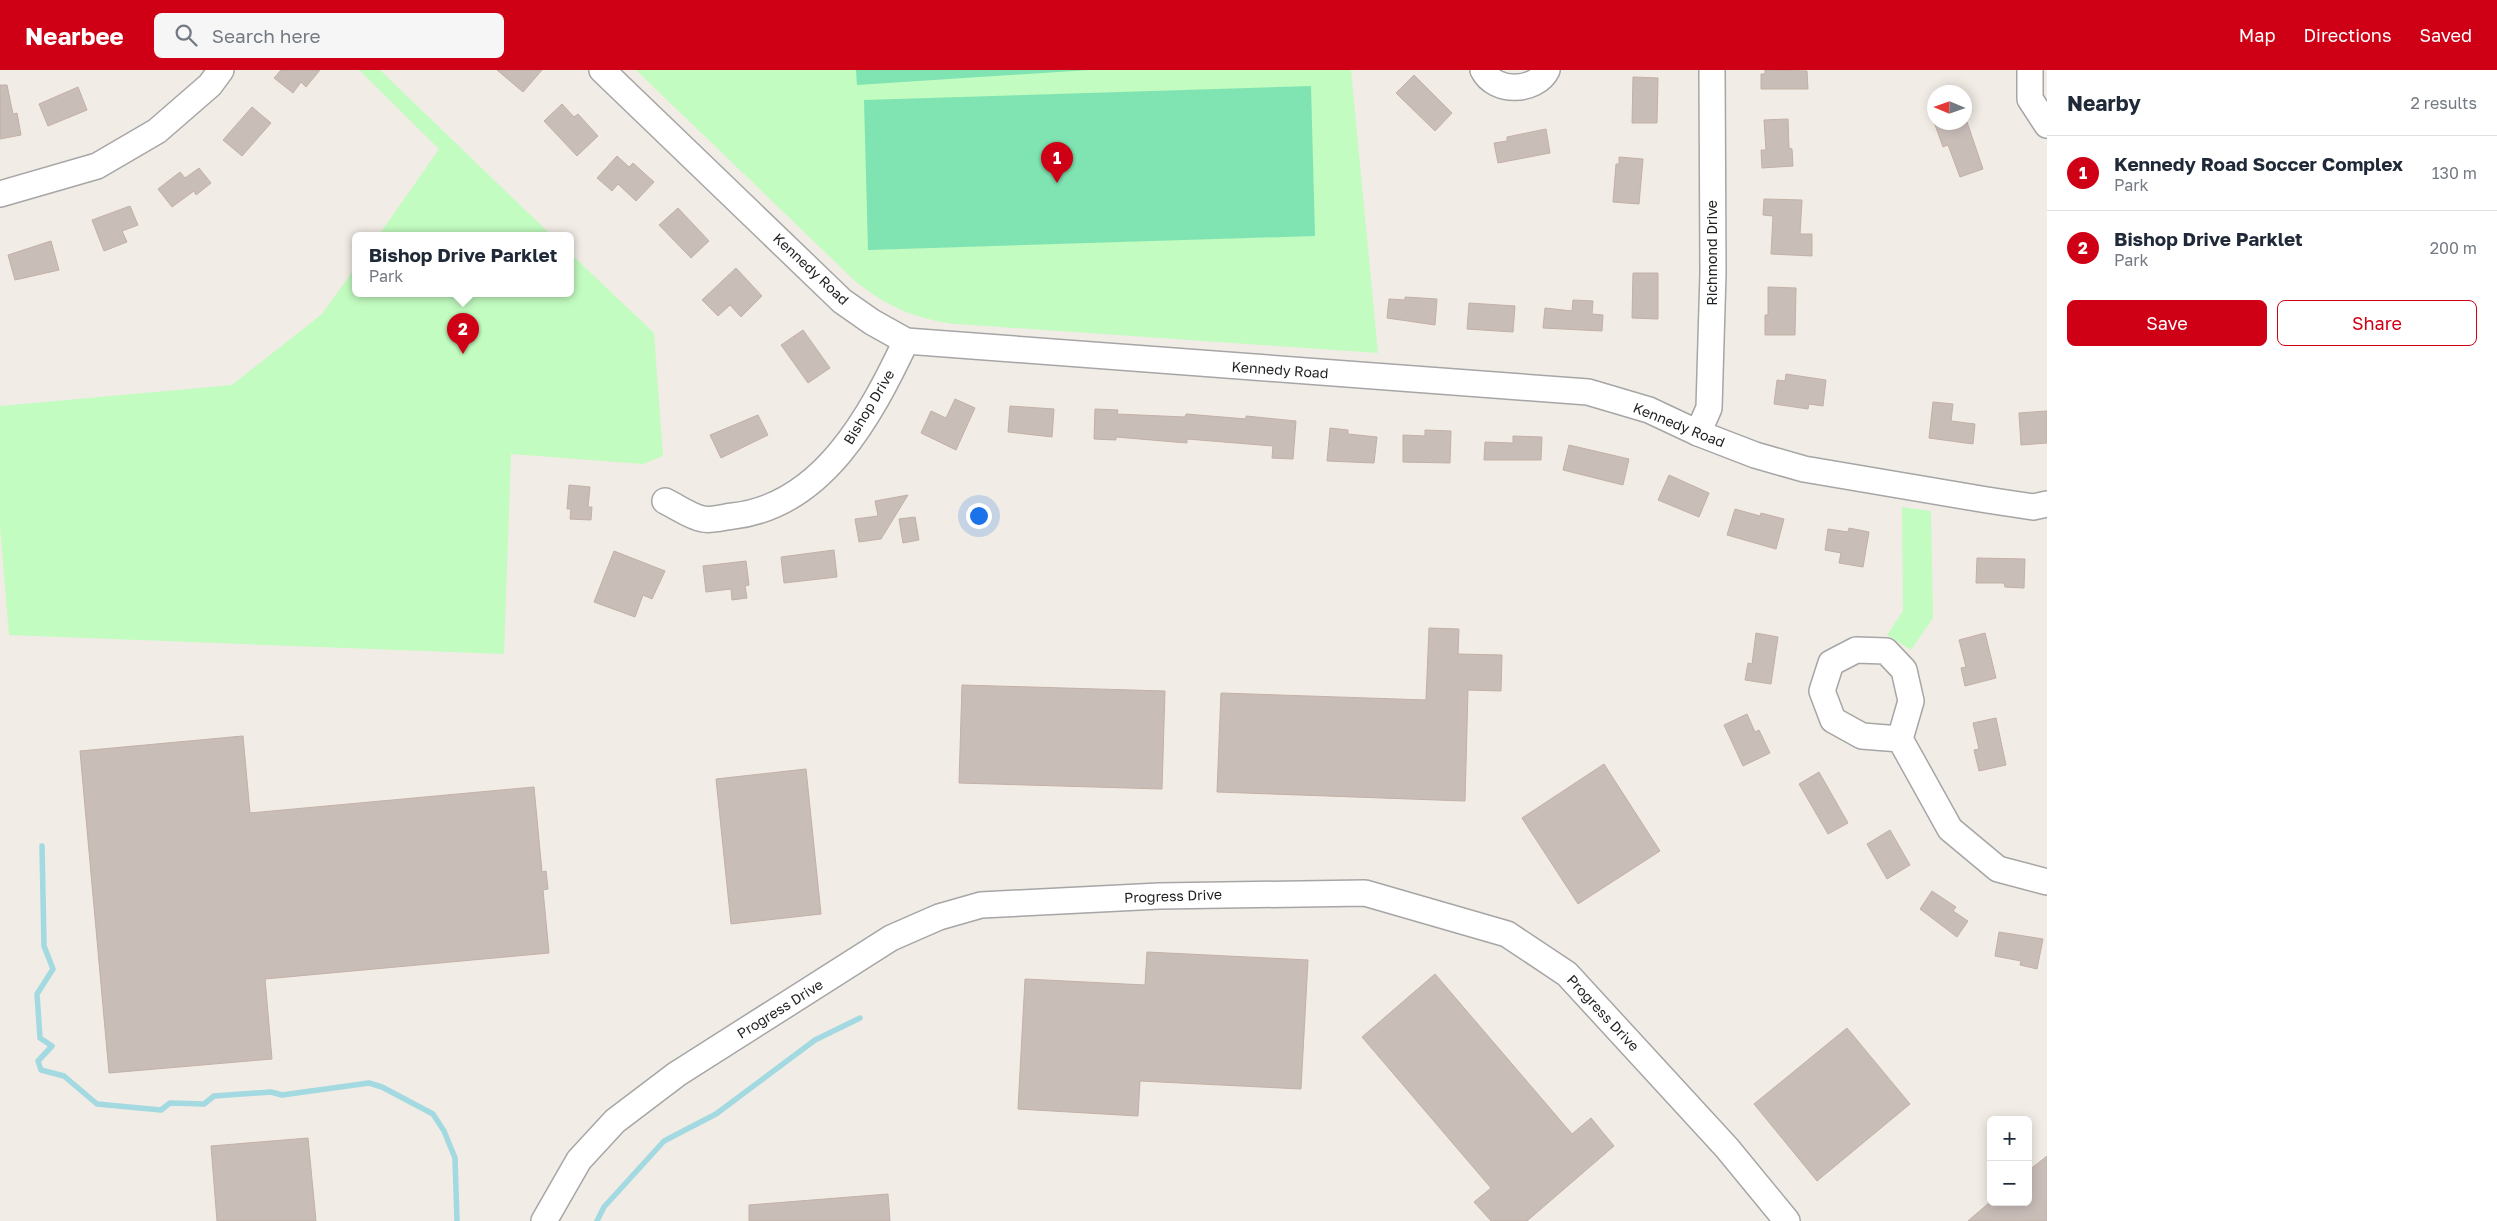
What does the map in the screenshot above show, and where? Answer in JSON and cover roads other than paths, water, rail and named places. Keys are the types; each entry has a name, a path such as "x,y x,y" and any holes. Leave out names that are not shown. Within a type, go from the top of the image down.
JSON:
{"street":[{"path":"0,194 97,166 157,131 210,85 221,70"},
{"name":"Kennedy Road","path":"602,70 842,301 872,322 906,341 1588,392 1649,410 1698,433 1755,455 1804,469 1987,500 2032,506 2047,504"},
{"path":"1483,70 1495,81 1512,88 1528,86 1536,82 1543,78 1547,70"},
{"name":"Richmond Drive","path":"1698,433 1709,408 1713,273 1712,70"},
{"path":"2030,70 2030,99 2047,125"},
{"name":"Bishop Drive","path":"665,501 703,519 743,515 783,502 821,474 850,442 892,371 906,341"},
{"path":"1900,739 1950,828 1998,869 2047,882"},
{"name":"Progress Drive","path":"544,1221 579,1160 615,1121 677,1074 891,938 939,917 981,905 1160,896 1365,893 1507,934 1567,974 1727,1148 1787,1221"}],"waterway":[{"path":"42,846 44,946 53,969 37,994 40,1038 52,1046 38,1061 41,1070 64,1076 97,1104 161,1110 170,1103 204,1104 214,1096 271,1092 282,1095 369,1083 382,1087 433,1114 444,1131 455,1158 457,1221"},
{"path":"597,1221 604,1207 664,1141 716,1114 815,1040 860,1018"}],"place":[{"name":"Kennedy Road Soccer Complex","path":"1057,183"},
{"name":"Bishop Drive Parklet","path":"463,354"}]}
